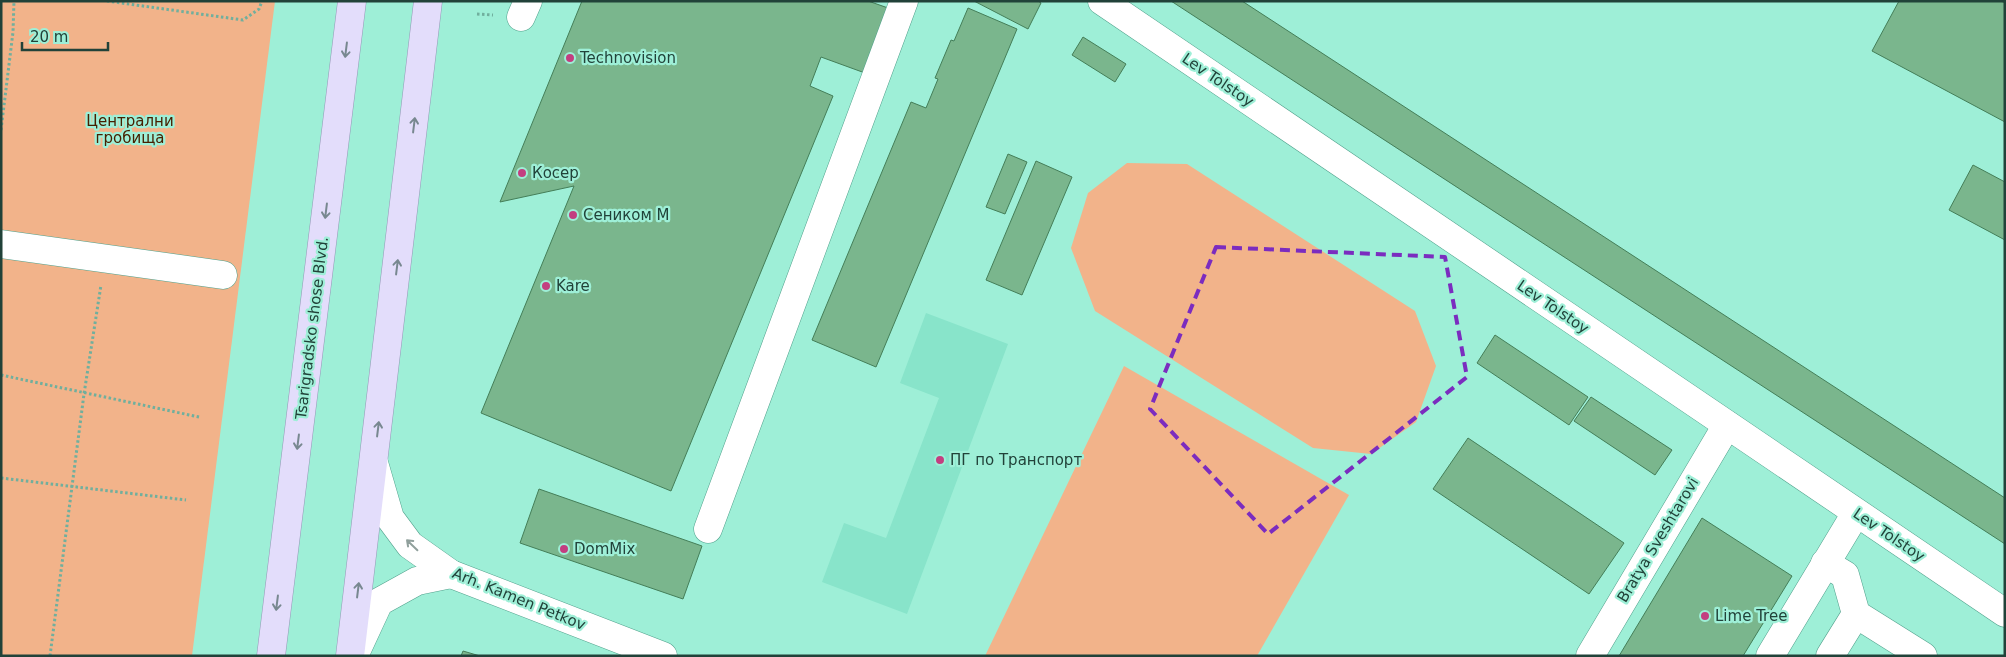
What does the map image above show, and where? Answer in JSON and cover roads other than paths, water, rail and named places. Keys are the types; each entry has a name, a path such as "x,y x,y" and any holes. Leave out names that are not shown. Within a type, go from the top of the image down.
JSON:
{"main road":[{"name":"Tsarigradsko shose Blvd.","path":"271,656 352,1"},
{"path":"350,656 428,1"}],"street":[{"path":"708,529 904,1"},
{"name":"Lev Tolstoy","path":"1102,1 2005,613"},
{"path":"1,244 223,275"},
{"name":"Bratya Sveshtarovi","path":"1590,656 1727,425"},
{"name":"Arh. Kamen Petkov","path":"374,462 390,518 410,545 451,574 663,656"},
{"path":"1770,656 1856,513"},
{"path":"1825,563 1845,575 1856,614 1923,656"},
{"path":"354,656 379,602 417,582 451,574"},
{"path":"1830,656 1856,614"}],"place":[{"name":"Technovision","path":"570,58"},
{"name":"Косер","path":"522,173"},
{"name":"Сеником М","path":"573,215"},
{"name":"Kare","path":"546,286"},
{"name":"ПГ по Транспорт","path":"940,460"},
{"name":"DomMix","path":"564,549"},
{"name":"Lime Tree","path":"1705,616"}],"park label":[{"name":"Централни гробища","path":"130,130"}]}
